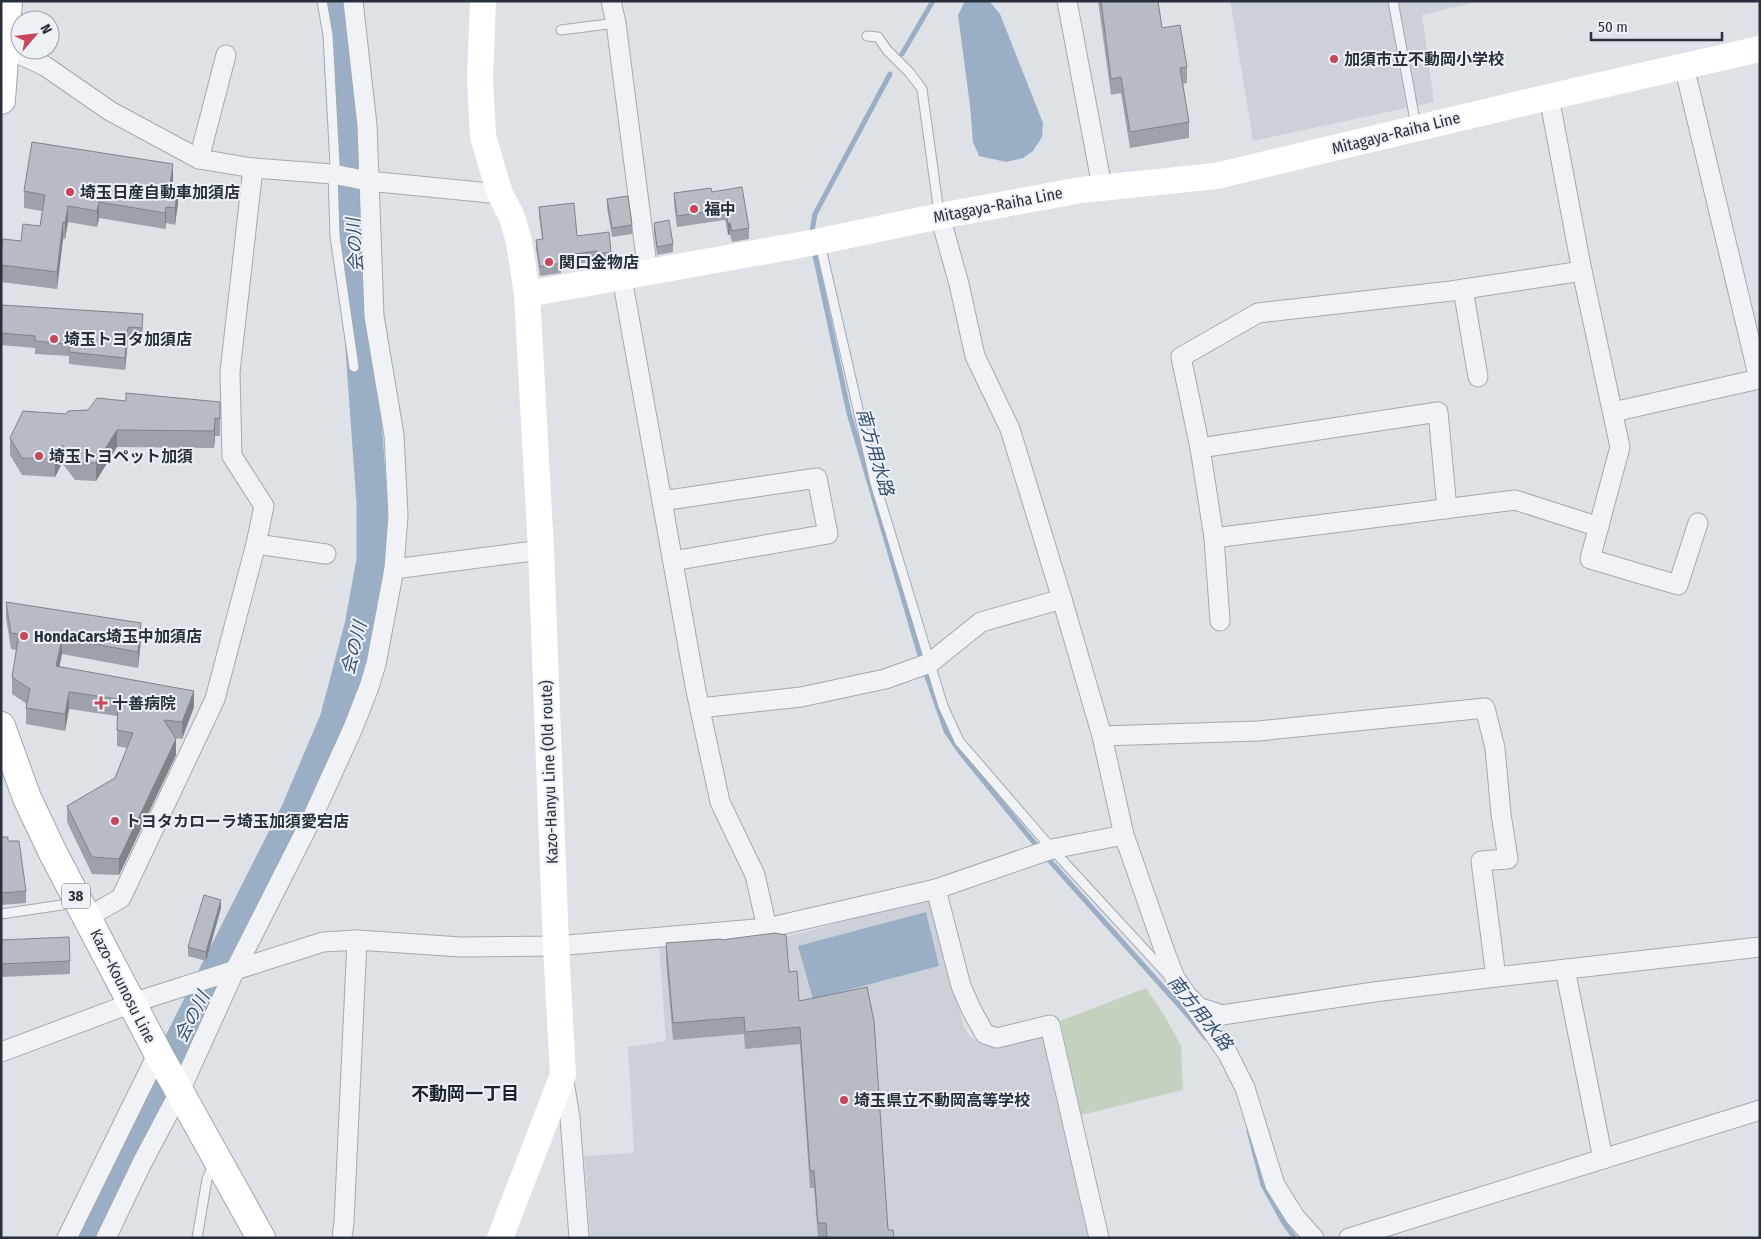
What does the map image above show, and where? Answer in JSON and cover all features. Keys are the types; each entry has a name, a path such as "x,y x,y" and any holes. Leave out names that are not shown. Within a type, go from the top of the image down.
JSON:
{"main road":[{"path":"1,100 3,47 8,1"},
{"path":"483,1 480,79 483,136 500,194 512,218 519,241 527,294"},
{"name":"Mitagaya-Raiha Line","path":"527,294 814,242 1081,190 1216,176 1760,49"},
{"name":"Kazo-Hanyu Line (Old route)","path":"500,1238 563,1075 556,946 541,550 527,294"},
{"name":"Kazo-Kounosu Line","path":"1,726 27,798 53,854 169,1072 261,1238"}],"street":[{"path":"67,1238 169,1072 234,972 313,816 353,728 376,664 394,569 398,515 394,435 374,316 364,181 367,125 353,1"},
{"path":"611,1 616,23 648,273"},
{"path":"1067,1 1102,187"},
{"path":"3,47 45,66 110,111 199,159 253,168 337,176 364,181 500,194"},
{"path":"199,159 226,55"},
{"path":"1613,412 1759,379 1684,66"},
{"path":"1549,97 1582,271 1620,447 1590,559 1678,585 1698,523"},
{"path":"84,910 121,898 215,699 256,544 264,506 232,456 230,372 253,168"},
{"path":"940,216 959,284 975,356 1010,429 1102,736 1124,835 1166,956 1175,978 1228,1054 1245,1088 1274,1185 1295,1217 1314,1238"},
{"path":"1220,621 1214,538 1200,448 1182,357 1258,313 1463,289 1582,271"},
{"path":"622,278 700,708 720,802 755,875 766,928"},
{"path":"1463,289 1478,377"},
{"path":"1200,448 1438,412 1447,509"},
{"path":"662,500 817,478 828,534 673,560"},
{"path":"1214,538 1515,500 1599,527"},
{"path":"256,544 326,554"},
{"path":"394,569 541,550"},
{"path":"700,708 801,698 885,679 925,665 981,622 1062,599"},
{"path":"1102,736 1258,731 1485,708 1495,748 1501,814 1508,858 1481,861 1496,976"},
{"path":"1,1052 132,1003 324,942 357,940 461,947 556,946 766,928 936,889 1046,851 1124,835"},
{"path":"936,889 961,986 985,1034 997,1038 1050,1025 1099,1238"},
{"path":"342,1238 357,940"},
{"path":"1184,993 1198,1007 1222,1015 1496,976 1760,947"},
{"path":"1565,969 1603,1159"},
{"path":"106,1238 142,1163 169,1072"},
{"path":"563,1075 570,1118 579,1238"},
{"path":"1349,1238 1760,1110"}],"lane":[{"path":"322,1 328,35 337,176 335,236 354,367"},
{"path":"1393,1 1416,128"},
{"path":"561,30 616,23"},
{"path":"867,36 878,36 887,50 909,72 922,90 940,216"},
{"path":"814,242 875,484 925,665 959,741 1046,851 1184,993"},
{"path":"1,914 84,910"},
{"path":"197,1238 207,1179 216,1156"}],"shaded area":[{"name":"加須市立不動岡小学校","path":"1230,1 1480,1 1422,15 1434,102 1253,141"},
{"name":"埼玉県立不動岡高等学校","path":"929,898 964,1027 970,1036 979,1042 994,1045 1044,1037 1088,1238 590,1238 584,1156 634,1153 628,1047 666,1041 659,946 790,936"}],"green space":[{"path":"1146,988 1181,1046 1183,1090 1081,1115 1060,1021"}],"water":[{"path":"965,1 989,1 1000,14 1043,123 1042,137 1033,151 1023,158 1006,162 979,156 973,142 958,15"},
{"path":"926,912 939,966 813,999 798,946"}],"building":[{"path":"1101,1 1158,1 1162,28 1180,25 1187,67 1180,68 1189,122 1130,132 1121,77 1111,79"},
{"path":"32,142 173,164 170,185 178,187 175,208 166,207 165,213 99,202 97,211 68,206 65,223 63,222 57,272 1,265 3,239 21,241 23,224 40,226 45,195 24,191"},
{"path":"742,187 749,228 732,231 730,223 728,224 725,209 677,216 674,193 711,188 712,192"},
{"path":"628,196 632,225 612,228 607,199"},
{"path":"574,203 577,236 609,232 611,252 597,254 597,251 560,256 561,263 540,267 536,240 543,239 539,207"},
{"path":"669,220 673,244 657,247 654,223"},
{"path":"2,305 143,314 142,328 128,327 125,358 69,352 70,344 35,341 35,336 1,333"},
{"path":"126,393 220,402 220,419 215,418 214,431 117,430 96,463 75,462 62,445 55,459 22,458 10,438 23,411 66,414 68,411 88,410 97,398 126,401"},
{"path":"6,602 141,623 138,652 62,638 56,666 194,691 182,722 164,720 176,739 119,859 92,857 67,806 115,778 133,733 117,730 118,699 69,692 65,714 26,708 30,689 12,677 19,634 11,633"},
{"path":"1,837 8,837 8,841 19,841 26,891 1,893"},
{"path":"204,895 221,900 206,952 188,947"},
{"path":"775,933 786,935 789,972 797,971 799,1001 867,987 874,1021 888,1230 893,1230 894,1238 827,1238 826,1223 818,1223 814,1171 810,1171 800,1027 745,1032 744,1017 673,1023 666,943 721,940"},
{"path":"69,937 70,961 1,964 1,940"}],"waterway":[{"name":"会の川","path":"86,1238 161,1079 296,812 335,720 360,626 372,560 372,503 351,210 351,182 348,173 340,70 342,63 334,1"},
{"name":"南方用水路","path":"902,54 933,1"},
{"name":"南方用水路","path":"812,231 815,214 890,74"},
{"name":"南方用水路","path":"814,251 849,413 921,659"},
{"name":"南方用水路","path":"925,671 946,731 961,753 1036,845"},
{"name":"南方用水路","path":"1049,860 1186,1013 1206,1038"},
{"name":"南方用水路","path":"1249,1131 1263,1185 1284,1223 1295,1238"}],"place":[{"name":"加須市立不動岡小学校","path":"1334,59"},
{"name":"埼玉日産自動車加須店","path":"70,192"},
{"name":"福中","path":"694,209"},
{"name":"関口金物店","path":"549,262"},
{"name":"埼玉トヨタ加須店","path":"54,339"},
{"name":"埼玉トヨペット加須","path":"39,456"},
{"name":"HondaCars埼玉中加須店","path":"24,636"},
{"name":"十善病院","path":"101,703"},
{"name":"トヨタカローラ埼玉加須愛宕店","path":"115,821"},
{"name":"埼玉県立不動岡高等学校","path":"844,1100"}],"district":[{"name":"不動岡一丁目","path":"465,1094"}]}
